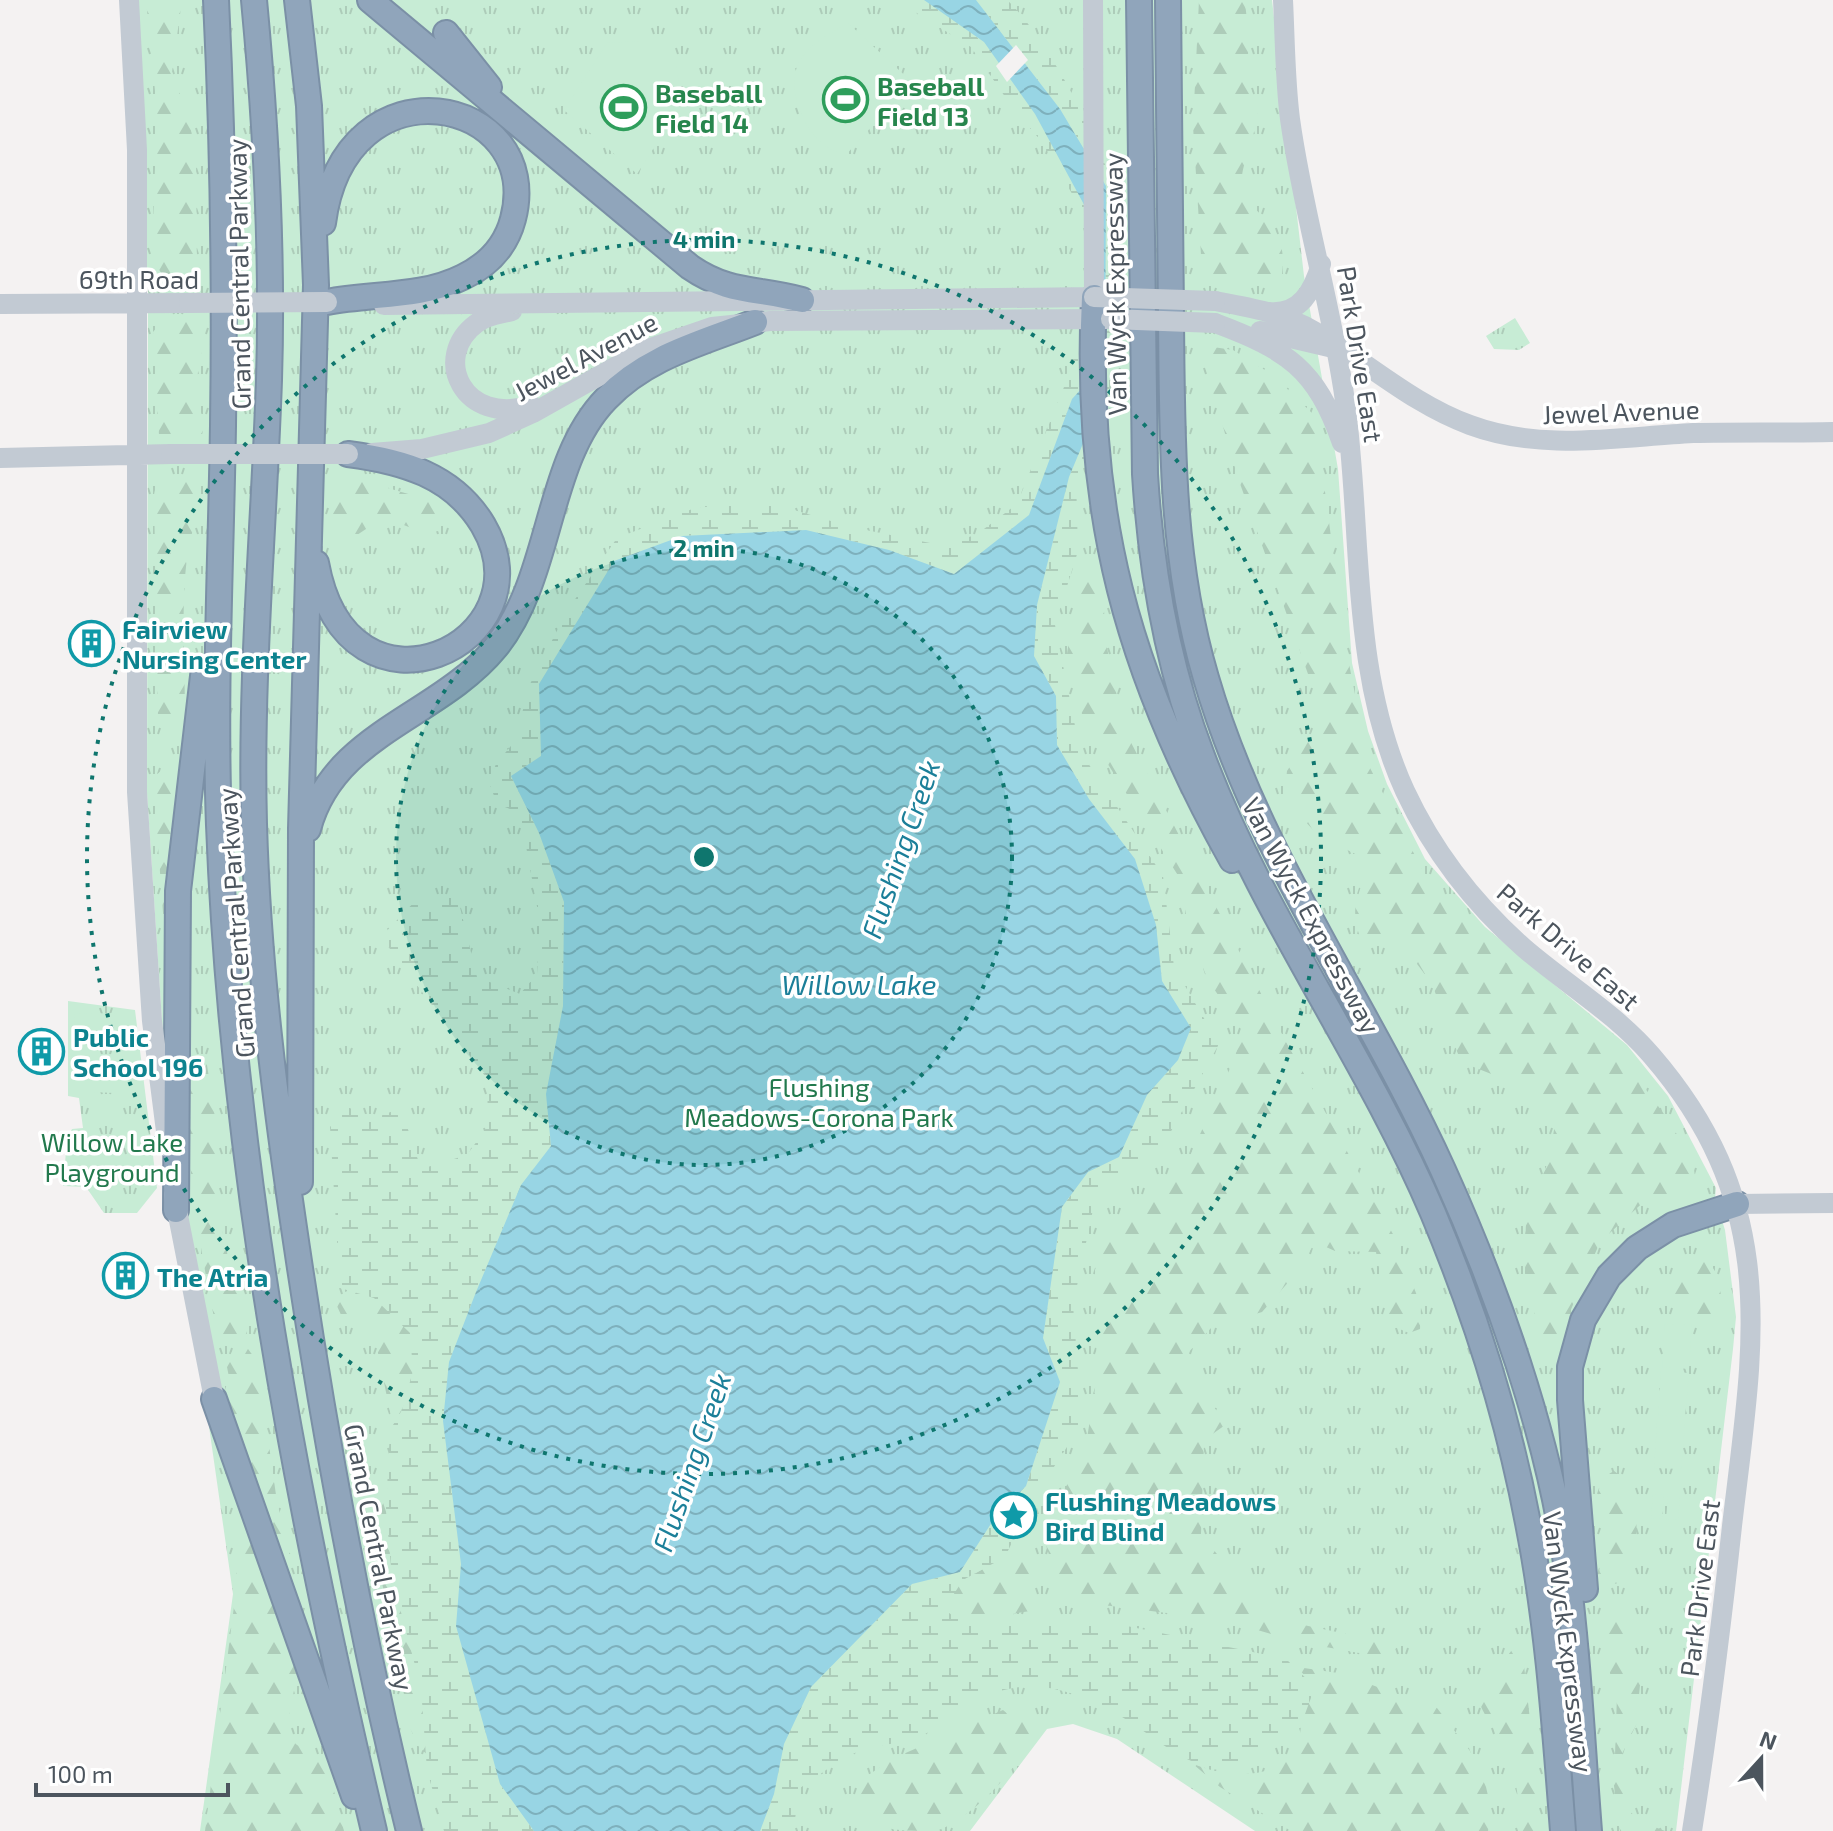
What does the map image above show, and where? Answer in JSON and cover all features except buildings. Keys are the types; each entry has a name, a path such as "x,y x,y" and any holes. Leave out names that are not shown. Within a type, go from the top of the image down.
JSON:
{"highway":[{"name":"Grand Central Parkway","path":"216,0 224,285 218,809 237,1060 286,1402 326,1618 374,1831"},
{"name":"Grand Central Parkway","path":"254,0 265,142 270,282 269,377 254,681 255,838 266,1009 303,1289 360,1612 409,1831"},
{"path":"297,0 311,135 321,294"},
{"path":"370,0 702,275 732,289 767,291 802,300"},
{"name":"Van Wyck Expressway","path":"1138,0 1145,474 1162,617 1183,700 1215,789 1418,1180 1471,1310 1492,1377 1529,1523 1540,1595 1563,1831"},
{"name":"Van Wyck Expressway","path":"1168,0 1173,473 1180,554 1197,647 1228,746 1255,808 1428,1137 1471,1235 1504,1324 1545,1459 1566,1562 1589,1831"},
{"path":"446,33 523,129"},
{"path":"303,1289 298,1090 301,859 311,505 324,216 332,188 350,154 375,127 406,112 442,110 477,125 498,144 513,178 515,205 506,237 491,259 462,278 436,287 321,294"},
{"path":"1094,308 1093,427 1099,487 1114,573 1134,645 1169,740 1193,790 1254,898 1304,964"},
{"path":"301,859 317,802 342,766 366,744 464,678 507,633 527,594 575,449 603,402 662,357 755,322"},
{"path":"311,505 316,564 324,595 340,626 358,644 387,657 426,658 457,645 480,623 494,594 497,571 492,545 473,512 424,472 401,463 348,454"},
{"path":"176,1210 178,891 221,519"},
{"path":"1604,1831 1570,1400 1570,1367 1577,1336 1598,1292 1637,1248 1673,1225 1737,1204"},
{"path":"214,1399 329,1731 367,1831"}],"street":[{"path":"129,0 137,150 137,792 152,1021 176,1210 214,1399"},
{"path":"1093,0 1094,308"},
{"name":"Park Drive East","path":"1283,0 1291,119 1337,349 1354,478 1367,664 1387,746 1416,813 1449,866 1491,916 1525,948 1626,1028 1652,1056 1698,1121 1737,1204 1753,1296 1752,1354 1721,1632 1692,1831"},
{"path":"1269,312 1286,312 1302,302 1312,288 1321,264"},
{"name":"69th Road","path":"0,304 189,303 321,294"},
{"name":"Jewel Avenue","path":"321,294 543,303 935,300 1094,308 1215,323 1337,349"},
{"name":"Jewel Avenue","path":"0,458 348,454 422,449 476,437 514,422 671,339 712,327 755,322 965,319 1215,301 1269,312 1314,331 1337,349 1435,410 1477,428 1517,438 1569,442 1697,433 1833,432"},
{"path":"543,303 486,318 475,324 459,345 458,376 470,397 493,411 521,409 569,392"},
{"path":"1215,323 1273,346 1312,379 1329,407 1354,478"},
{"path":"1737,1204 1833,1203"}],"green space":[{"name":"Flushing Meadows-Corona Park","path":"129,0 1272,0 1304,276 1338,469 1352,663 1368,731 1387,784 1425,859 1485,927 1627,1045 1668,1096 1716,1188 1715,1198 1725,1230 1736,1317 1676,1831 1255,1831 1117,1739 1073,1724 1047,1729 970,1831 200,1831 233,1594 179,1217 164,1052 147,793 148,286"},
{"path":"146,0 182,0 172,72 189,119 196,157 197,282 167,278 158,268 152,252 157,111"},
{"path":"896,0 926,1 957,21 985,45 1013,80 1063,158 1085,205 1089,223 1042,142 1012,107 971,47"},
{"path":"976,0 1007,0 1038,38 1084,117 1114,191 1118,370 1110,417 1076,477 1078,551 1055,625 1080,751 1163,876 1174,967 1219,1044 1158,1155 1095,1200 1073,1305 1082,1424 1033,1499 1005,1557 963,1580 944,1609 953,1616 1000,1626 1122,1625 1286,1659 1315,1687 1305,1714 1239,1773 1201,1765 1185,1758 1127,1720 1082,1697 1039,1687 1009,1689 975,1702 921,1736 869,1748 846,1757 800,1788 793,1831 760,1831 774,1794 784,1744 811,1687 912,1584 960,1572 994,1519 1026,1486 1060,1382 1043,1338 1062,1207 1088,1172 1119,1157 1147,1095 1178,1060 1191,1028 1162,981 1156,925 1057,745 1056,696 1034,656 1037,605 1069,477 1105,391 1106,186 1060,109"},
{"path":"1199,0 1244,0 1249,79 1257,115 1242,180 1250,203 1279,239 1283,255 1282,275 1273,280 1254,276 1220,276 1202,271 1193,126"},
{"name":"Baseball Field 13","path":"848,23 912,82 845,156 823,144 808,127 798,104 795,79 797,67 807,51"},
{"name":"Baseball Field 14","path":"640,41 676,65 682,104 637,174 564,110 607,43"},
{"path":"1515,318 1530,343 1519,350 1494,349 1486,336"},
{"path":"163,320 204,321 197,382 203,422 200,441 167,441 159,435 153,332"},
{"path":"1075,335 1088,339 1082,388 1072,399 1029,515 953,574 889,550 806,530 682,536 539,684 541,756 511,776 539,833 564,902 563,1006 546,1094 551,1146 521,1185 476,1292 449,1362 443,1421 461,1564 456,1626 500,1784 534,1831 444,1831 427,1770 421,1688 392,1578 386,1509 390,1430 402,1410 413,1371 410,1333 374,1298 340,1288 330,1127 347,1107 375,1118 401,1108 421,1169 467,1155 487,1127 488,1080 381,937 418,898 457,895 477,977 520,994 537,974 540,923 520,813 497,804 489,782 496,764 515,741 529,686 567,611 617,538 695,508 764,501 851,527 940,545 976,535 1017,504 1066,382"},
{"path":"1213,347 1233,350 1273,375 1315,416 1345,643 1369,766 1427,879 1504,961 1606,1035 1669,1121 1693,1162 1695,1177 1682,1195 1650,1196 1600,1242 1560,1335 1559,1350 1551,1359 1542,1345 1525,1273 1526,1216 1548,1162 1558,1109 1532,1090 1461,1062 1432,984 1394,933 1372,942 1359,934 1355,914 1367,860 1318,835 1284,799 1287,771 1323,716 1238,478 1205,365"},
{"path":"176,475 196,478 199,494 186,564 184,720 158,719 154,495 160,480"},
{"path":"350,477 429,500 441,525 438,531 426,534 384,517 348,541 334,530 328,490 339,478"},
{"path":"1090,566 1102,586 1107,648 1124,729 1283,1036 1394,1236 1421,1306 1420,1329 1409,1333 1390,1325 1376,1252 1335,1251 1315,1242 1299,1270 1262,1312 1212,1327 1186,1355 1189,1380 1228,1423 1204,1440 1201,1534 1252,1598 1294,1623 1399,1645 1387,1658 1298,1642 1223,1620 1063,1600 1042,1532 1085,1451 1097,1376 1095,1270 1103,1244 1125,1213 1191,1154 1233,1062 1243,1032 1208,980 1190,936 1179,877 1087,731 1066,660 1080,573"},
{"path":"163,769 175,773 178,788 171,829 169,913 164,926 153,778"},
{"name":"Willow Lake Playground","path":"68,1001 135,1010 157,1188 137,1213 104,1213 86,1187 63,1186 67,1140 72,1129 83,1128 79,1098 68,1096"},
{"path":"114,1013 115,1038 75,1039 74,1014"},
{"path":"201,1055 207,1065 218,1136 214,1170 224,1241 247,1329 244,1342 220,1346 200,1241 188,1136 187,1065 192,1058"},
{"path":"94,1067 114,1067 114,1093 94,1092"},
{"path":"1690,1256 1706,1257 1718,1276 1725,1322 1721,1327 1707,1316 1685,1313 1673,1305 1677,1272"},
{"path":"361,1285 400,1300 422,1357 395,1436 372,1324 342,1317 337,1306 345,1292"},
{"path":"1665,1324 1692,1325 1689,1369 1662,1367"},
{"path":"248,1349 257,1361 277,1502 291,1557 289,1562 284,1563 225,1390 229,1377 226,1362 232,1352"},
{"path":"1661,1371 1689,1373 1685,1417 1658,1415"},
{"path":"1657,1423 1685,1425 1681,1469 1654,1468"},
{"path":"1614,1471 1630,1493 1636,1540 1625,1581 1611,1585 1599,1576 1602,1531 1598,1502 1600,1479"},
{"path":"377,1486 406,1586 432,1759 419,1747 411,1730 367,1506 370,1488"},
{"path":"1653,1494 1664,1495 1662,1519 1651,1518"},
{"path":"1668,1496 1680,1496 1678,1520 1666,1519"},
{"path":"245,1525 299,1666 285,1734 297,1745 326,1759 344,1831 205,1831 237,1583 235,1544 239,1526"},
{"path":"1021,1526 1030,1536 1035,1605 1031,1611 986,1619 959,1617 782,1801 963,1580 1005,1557"},
{"path":"1613,1618 1624,1618 1627,1647 1641,1675 1636,1725 1621,1756 1628,1808 1637,1820 1665,1831 1620,1831 1614,1786 1617,1695 1608,1667 1606,1635"},
{"path":"1521,1638 1536,1775 1535,1831 1520,1831 1512,1766 1477,1696"},
{"path":"1297,1667 1338,1673 1437,1708 1470,1751 1486,1787 1492,1813 1488,1831 1291,1831 1220,1787 1193,1764 1220,1772 1249,1774 1275,1767 1287,1759 1298,1744 1304,1712 1315,1687"},
{"path":"1003,1710 1016,1721 1028,1720 1029,1739 1015,1765 1003,1779 960,1819 934,1831 911,1831 891,1829 853,1812 861,1780 892,1759"}],"water":[{"name":"Willow Lake","path":"924,0 976,0 1060,109 1106,186 1105,391 1069,477 1037,605 1034,656 1056,696 1057,745 1089,799 1135,859 1156,925 1162,981 1191,1028 1178,1060 1147,1095 1119,1157 1088,1172 1062,1207 1043,1338 1060,1382 1026,1486 994,1519 960,1572 912,1584 811,1687 784,1744 774,1794 760,1831 534,1831 500,1784 456,1626 461,1564 443,1421 449,1362 476,1292 521,1185 551,1146 546,1094 563,1006 564,902 539,833 511,776 541,756 539,684 614,561 682,536 806,530 889,550 954,574 1029,515 1072,399 1082,388 1088,212 1035,114 984,42"}],"pier":[{"path":"1016,45 1028,60 1007,82 996,66"}],"place":[{"name":"Baseball Field 13","path":"846,100"},
{"name":"Baseball Field 14","path":"624,107"},
{"name":"Fairview Nursing Center","path":"91,643"},
{"name":"Public School 196","path":"42,1051"},
{"name":"The Atria","path":"126,1276"},
{"name":"Flushing Meadows Bird Blind","path":"1014,1515"}],"water label":[{"name":"Flushing Creek","path":"900,849"},
{"name":"Flushing Creek","path":"691,1462"}]}
